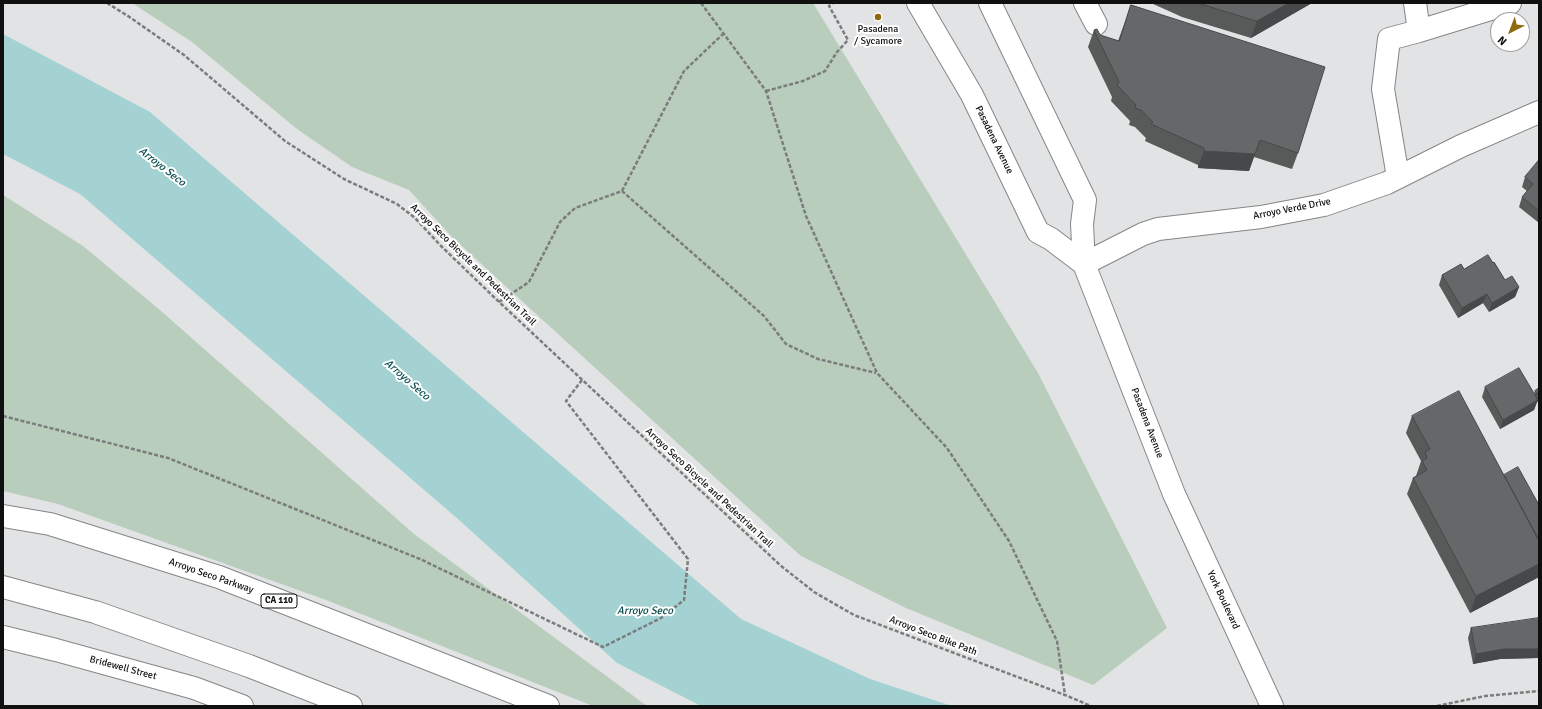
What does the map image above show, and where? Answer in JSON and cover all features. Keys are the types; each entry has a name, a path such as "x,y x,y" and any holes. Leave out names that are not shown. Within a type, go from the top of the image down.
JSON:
{"main road":[{"name":"Pasadena Avenue","path":"918,3 972,95 1038,232 1051,239 1084,264"},
{"name":"Pasadena Avenue","path":"990,3 1085,200 1082,224 1084,264 1174,494"},
{"path":"1085,3 1096,24"},
{"path":"1415,3 1419,31"},
{"path":"1398,177 1383,89 1389,39 1510,3"},
{"name":"Arroyo Verde Drive","path":"1084,264 1143,234 1158,229 1261,217 1324,205 1387,183 1460,146 1539,112"},
{"name":"York Boulevard","path":"1174,494 1272,706"},
{"name":"Arroyo Seco Parkway","path":"3,516 50,524 219,577 548,706"},
{"path":"3,587 95,612 249,666 351,706"},
{"name":"Bridewell Street","path":"3,637 194,688 242,706"}],"path":[{"name":"Arroyo Seco Bicycle and Pedestrian Trail","path":"107,3 184,55 285,140 344,179 397,204 415,218 441,246 499,302 780,565"},
{"path":"701,3 766,91 806,216 877,373 947,448 1009,541 1057,641 1065,694"},
{"path":"766,91 803,81 825,71 837,52 848,40 829,6 833,3"},
{"path":"499,302 529,282 560,222 575,208 622,191 684,71 723,34"},
{"path":"622,191 764,316 786,344 818,359 877,373"},
{"path":"3,416 168,458 420,559 603,647 660,618 684,600 688,559 566,401 582,380"},
{"name":"Arroyo Seco Bike Path","path":"780,565 814,592 854,615 1065,694 1090,706"},
{"path":"1437,706 1486,696 1539,691"}],"green space":[{"path":"132,3 813,3 1038,373 1167,628 1093,685 906,608 801,556 453,238 409,190 352,167 297,129 192,42"},
{"path":"3,195 83,246 161,311 414,534 647,706 593,706 326,600 58,504 3,491"}],"water":[{"name":"Arroyo Seco","path":"3,34 150,112 741,619 870,679 952,706 701,706 617,663 458,519 80,194 3,154"}],"building":[{"path":"1198,3 1289,3 1257,21"},
{"path":"1131,5 1325,67 1298,153 1260,140 1255,154 1204,151 1204,148 1151,124 1153,122 1141,110 1135,108 1136,105 1117,85 1119,82 1094,30 1097,29 1100,35 1119,41"},
{"path":"1539,160 1539,211 1522,197 1533,184 1525,177"},
{"path":"1488,255 1505,280 1512,276 1519,287 1492,303 1487,294 1462,308 1442,275 1461,264 1464,269"},
{"path":"1519,368 1538,400 1503,420 1485,387"},
{"path":"1539,388 1539,396 1535,391"},
{"path":"1459,391 1539,541 1539,564 1476,596 1413,478 1427,470 1422,461 1427,458 1425,452 1430,449 1412,416"},
{"path":"1518,467 1539,505 1538,538 1504,475"},
{"path":"1539,618 1539,649 1504,649 1476,654 1471,628"}],"place":[{"name":"Pasadena / Sycamore","path":"878,17"}]}
